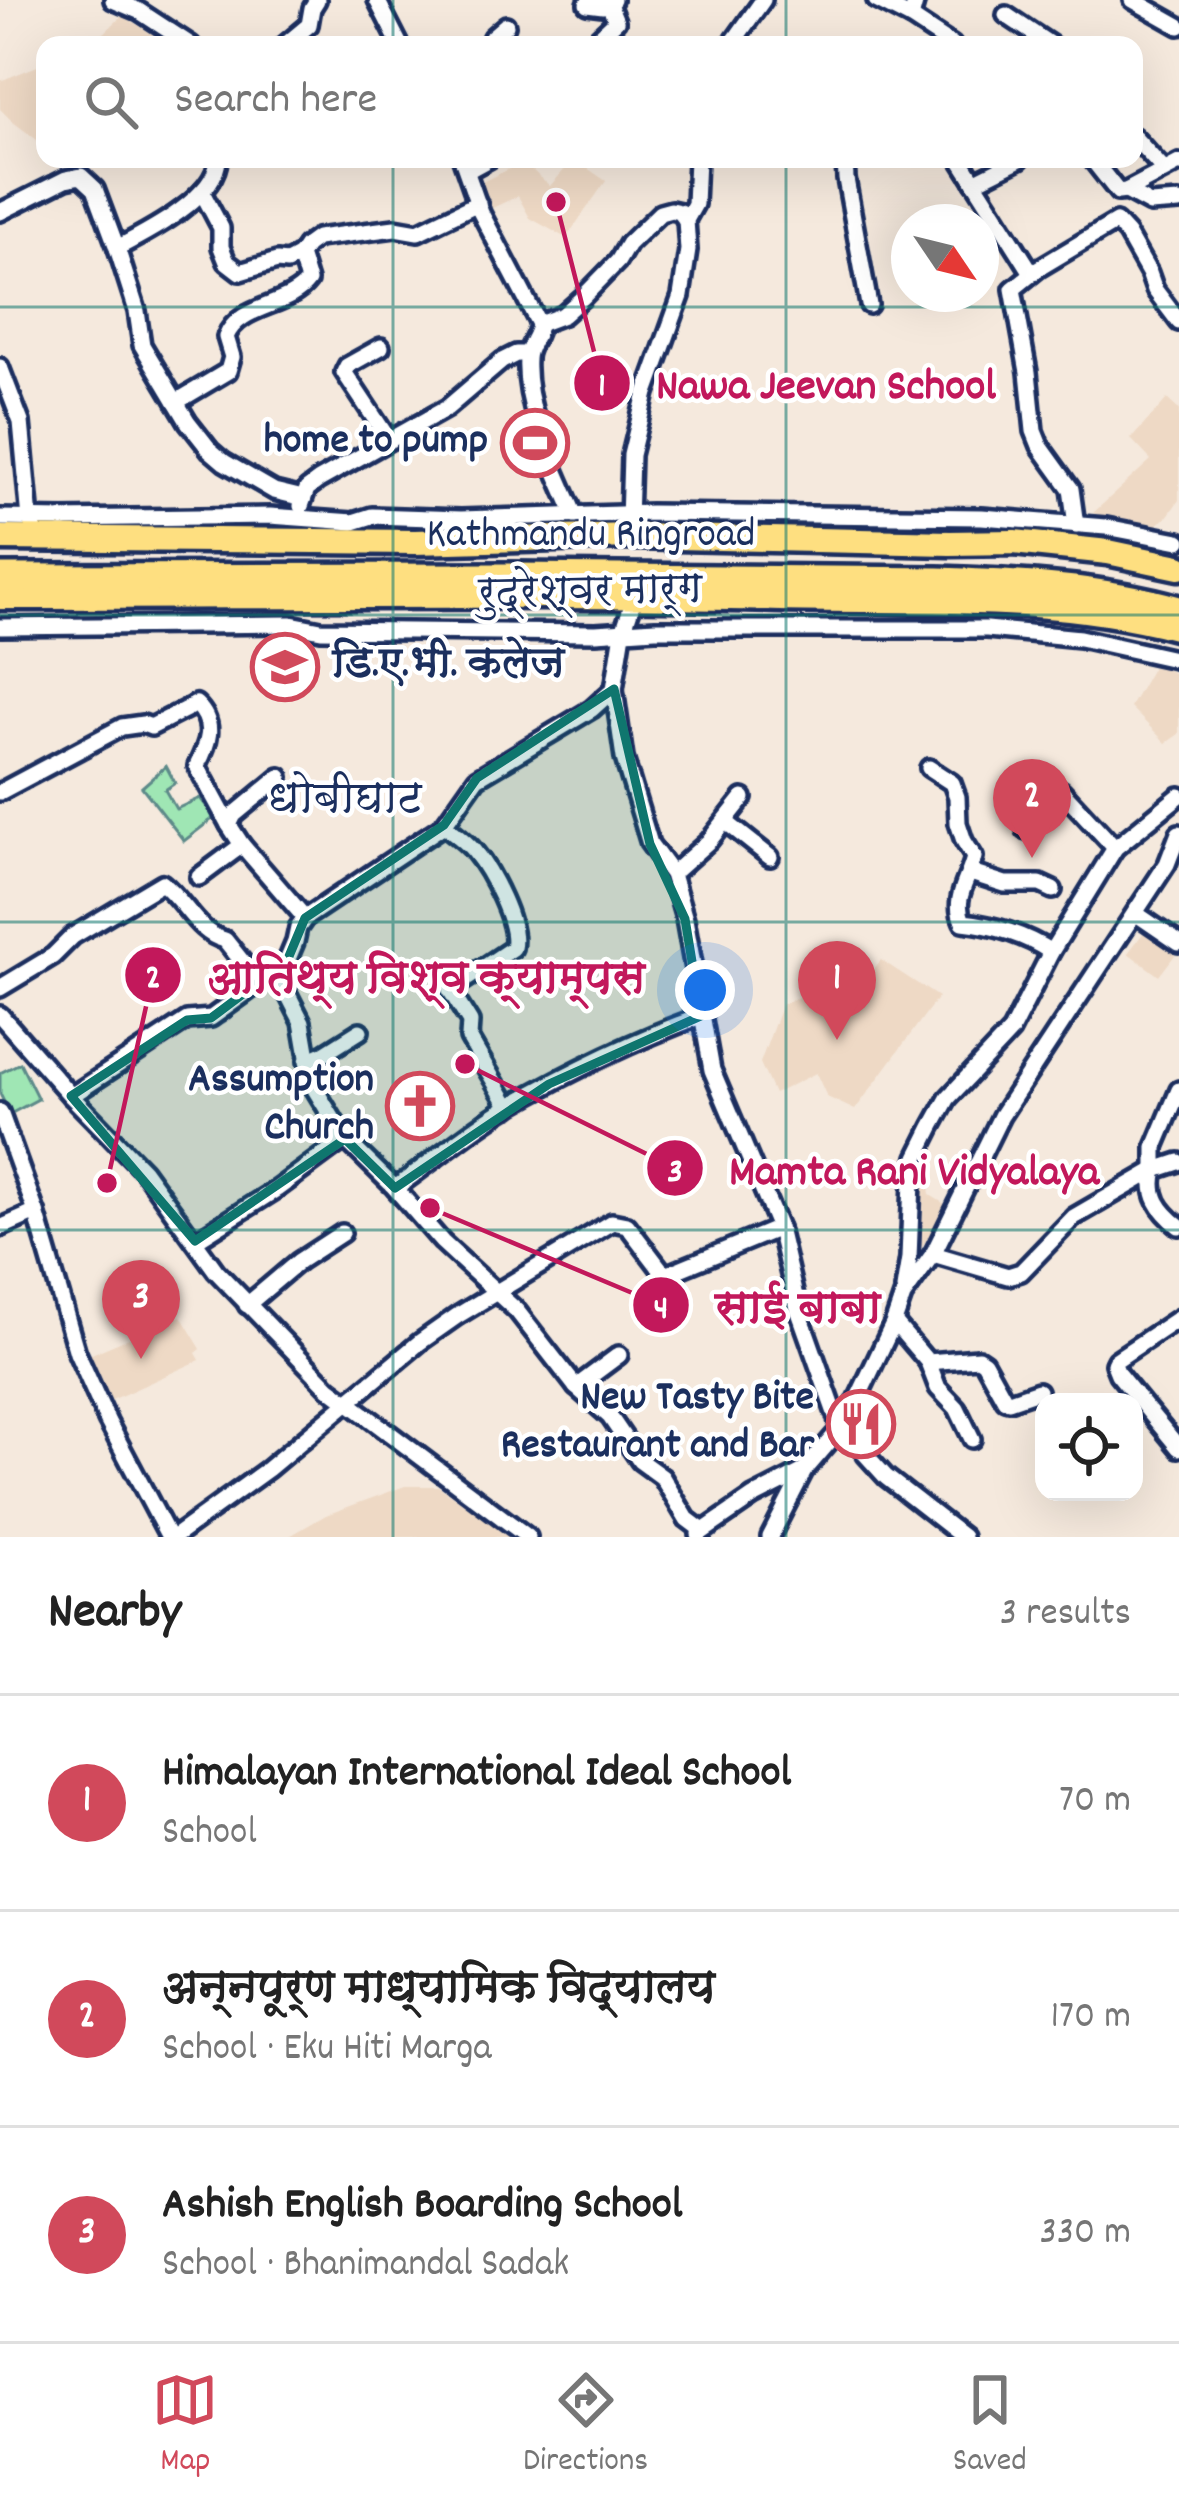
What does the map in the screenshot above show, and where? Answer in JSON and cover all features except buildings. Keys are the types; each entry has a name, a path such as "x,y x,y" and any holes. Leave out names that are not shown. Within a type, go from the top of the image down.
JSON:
{"highway":[{"name":"Kathmandu Ringroad","path":"0,564 973,566 1110,579 1179,593"},
{"name":"Kathmandu Ringroad","path":"0,578 961,582 1094,592 1179,610"}],"main road":[{"path":"0,538 34,528 415,542 630,526 950,543 1014,542 1179,567"},
{"path":"0,597 628,617 1007,602 1122,615 1179,628"}],"street":[{"path":"113,0 140,11 177,36"},
{"path":"296,36 309,25 317,0"},
{"path":"376,0 395,36"},
{"path":"737,36 763,0"},
{"path":"876,0 938,36"},
{"path":"910,18 916,0"},
{"path":"1133,0 1179,26"},
{"path":"587,4 611,2 616,21 600,36"},
{"path":"1006,15 1038,36"},
{"path":"493,36 506,25"},
{"path":"1099,168 1118,192 1172,166 1143,144"},
{"path":"117,248 148,232 202,192 217,168"},
{"path":"465,168 539,324 526,354 539,426 575,516"},
{"path":"686,220 695,204 697,168"},
{"path":"845,168 869,304"},
{"path":"965,168 1032,274"},
{"path":"974,182 1002,168"},
{"path":"0,212 66,178 81,176 95,189 136,311 142,345 176,402 224,462 274,491 303,498"},
{"path":"1126,191 1150,204 1179,202"},
{"path":"202,192 221,228 227,262 241,272 287,262 317,238 395,228 418,232 478,203"},
{"path":"539,324 573,307 660,213 680,212 686,220 688,250 681,296 646,393 631,455 630,526"},
{"path":"1076,525 1071,489 1040,446 1032,418 1013,289 1116,222 1179,322"},
{"path":"176,402 228,371 232,357 226,337 231,326 301,291 308,281 300,255"},
{"path":"381,346 344,372 389,440"},
{"path":"299,517 307,488 447,408 502,362 526,354"},
{"path":"0,368 8,408 21,422 34,528"},
{"path":"0,518 34,528 64,519 299,517 353,521 372,516 575,516 630,526 982,517 1106,527 1179,541"},
{"path":"628,617 614,689 624,758 650,844 671,874 690,942 712,1070 779,1228 798,1309 844,1425 886,1477 963,1537"},
{"name":"रुद्रेश्वर मार्ग","path":"0,627 291,624 321,630 628,617 655,629 987,629 1080,638 1179,660"},
{"path":"71,1096 187,1020 211,1018 260,984 287,961 305,919 444,825 477,778 592,709 614,689"},
{"path":"0,792 122,728 151,727 196,704 206,715 209,735 196,766 242,845 305,919"},
{"path":"929,767 952,783 958,797 958,823 974,857 962,887 958,911 963,922 1033,940 1051,952"},
{"path":"230,822 280,777"},
{"path":"1026,830 1062,791 1114,848"},
{"path":"770,1537 804,1471 844,1425 894,1322 904,1296 917,1157 948,1098 1011,1031 1051,952 1114,848 1179,796"},
{"path":"671,874 727,822 743,798"},
{"path":"727,822 770,857"},
{"path":"444,825 470,845 483,863 515,938 513,948 450,990 470,1022 469,1038 509,1107"},
{"path":"904,1296 933,1254 1001,1116 1167,864 1179,833"},
{"path":"200,877 242,845"},
{"path":"970,873 1005,884 1040,884 1053,890"},
{"path":"0,988 53,956 73,936 162,884 176,894 202,929 225,940 260,984"},
{"path":"1135,913 1179,943"},
{"path":"277,971 299,1012 313,1086 345,1139 542,1340 576,1387 610,1417 640,1461 662,1478 698,1534 753,1497 804,1471"},
{"path":"0,1015 142,1170 247,1305 348,1405 528,1537"},
{"path":"395,1188 549,1084 701,1016"},
{"path":"307,1061 360,1031"},
{"path":"0,1051 14,1033"},
{"path":"1179,1090 1155,1147 1150,1186 1165,1214 1179,1226"},
{"path":"0,1112 36,1212 77,1353 108,1422 172,1537 268,1469 420,1342 496,1290 612,1222 627,1226 665,1275 779,1228"},
{"path":"195,1241 278,1189 345,1139"},
{"path":"933,1254 1008,1276 1021,1272 1074,1216 1155,1170 1179,1162"},
{"path":"0,1228 36,1212"},
{"path":"247,1305 342,1234"},
{"path":"1179,1318 1114,1364 1179,1448"},
{"path":"894,1322 928,1362 938,1388 957,1408 973,1438"},
{"path":"576,1387 619,1355"},
{"path":"928,1362 978,1358 1005,1400 1038,1391"}],"highlighted area":[{"path":"614,689 650,844 685,919 701,1016 549,1084 395,1188 345,1139 195,1241 71,1096 187,1020 211,1018 287,961 305,918 444,825 477,778"}],"shaded area":[{"path":"122,16 155,36 101,36"},
{"path":"36,67 36,139 0,109 0,81"},
{"path":"511,168 531,168 550,186 566,168 587,168 606,181 566,238 530,218 518,196 490,209 476,185"},
{"path":"1167,399 1179,410 1179,500 1149,531 1093,513 1151,460 1131,439"},
{"path":"1154,665 1179,675 1179,734 1166,743 1130,707"},
{"path":"1147,928 1178,951 1159,976 1128,953"},
{"path":"881,960 938,997 855,1110 827,1097 816,1073 774,1094 760,1063 782,1004 804,995 836,1016"},
{"path":"913,1184 929,1185 930,1195 948,1206 921,1248 910,1240"},
{"path":"181,1316 201,1349 196,1353 200,1360 105,1403 82,1358"},
{"path":"405,1486 438,1486 511,1537 288,1537 326,1515"}],"green space":[{"path":"166,766 175,783 165,790 176,809 200,798 215,817 184,841 142,787"},
{"path":"20,1063 38,1099 10,1114 0,1094 0,1073"}],"place":[{"name":"Nawa Jeevan School","path":"556,202"},
{"name":"home to pump","path":"535,443"},
{"name":"डि.ए.भी. कलेज","path":"285,667"},
{"name":"अन्‍नपूर्ण माध्यामिक विद्यालय","path":"1032,858"},
{"name":"Himalayan International Ideal School","path":"837,1040"},
{"name":"Mamta Rani Vidyalaya","path":"465,1064"},
{"name":"Assumption Church","path":"420,1106"},
{"name":"आतिथ्य विश्व क्याम्पस","path":"107,1183"},
{"name":"साई बाबा","path":"430,1208"},
{"name":"Ashish English Boarding School","path":"141,1359"},
{"name":"New Tasty Bite Restaurant and Bar","path":"861,1424"}],"district":[{"name":"धोबीघाट","path":"345,802"}]}
